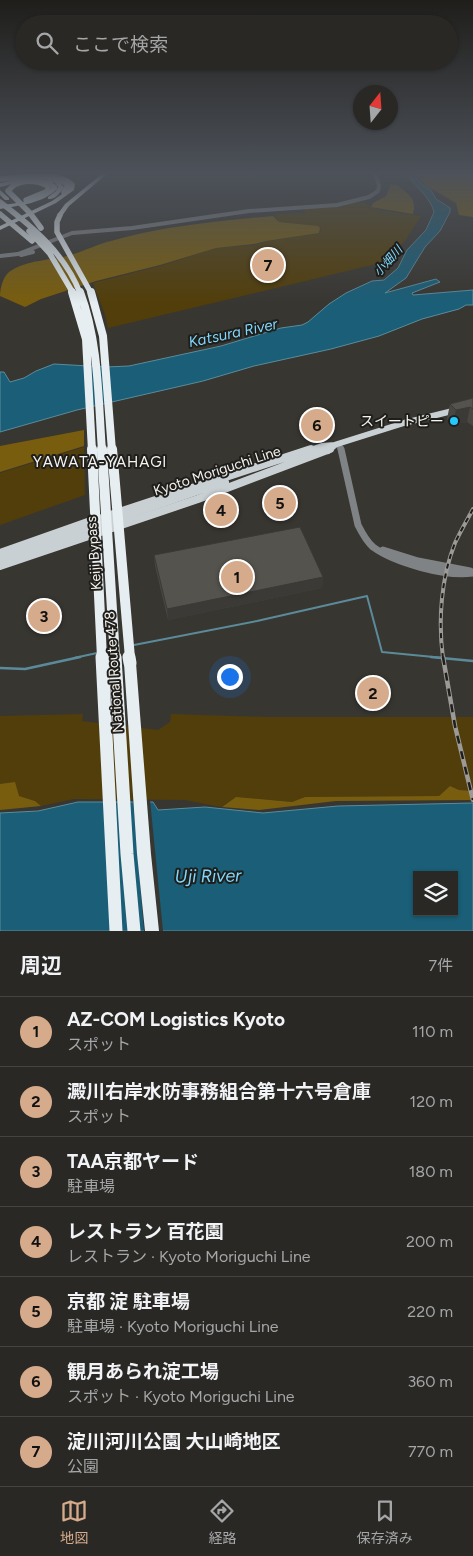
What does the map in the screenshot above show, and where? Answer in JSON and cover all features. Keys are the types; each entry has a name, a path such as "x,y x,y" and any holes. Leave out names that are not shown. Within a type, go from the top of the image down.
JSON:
{"highway":[{"path":"3,216 35,244 67,279"},
{"name":"Keiji Bypass","path":"13,216 35,238 67,279 83,323 88,358 116,931"},
{"name":"Keiji Bypass","path":"18,216 50,245 69,270 82,293 91,321 96,357 127,854 134,931"},
{"path":"1,226 19,216"},
{"path":"1,226 22,216"},
{"path":"1,226 27,216"},
{"path":"28,216 41,228"},
{"path":"32,216 66,261 82,293"},
{"name":"National Route 478","path":"59,216 57,222 57,232 90,290 101,328 152,931"}],"main road":[{"name":"Kyoto Moriguchi Line","path":"0,560 29,546 337,444 404,423 473,406"},
{"path":"0,553 29,546 189,487 322,446 337,444"},
{"path":"0,566 198,499 328,451 337,444"}],"street":[{"path":"12,255 74,233 131,229 208,216"},
{"path":"0,256 33,252"},
{"path":"337,444 357,524 370,545 383,554 400,561 460,575 473,572"},
{"path":"189,487 198,499"},
{"path":"29,546 36,554"}],"shaded area":[{"path":"273,216 279,222 318,226 320,228 319,233 254,244 216,248 160,265 96,281 41,299 25,307 0,296 2,283 7,274 24,265 71,255 106,242 151,231 212,222"},
{"path":"276,216 421,216 405,241 387,258 376,264 108,328 93,283 160,266 216,248 254,245 267,241 320,233 321,228 318,226 279,222"},
{"path":"84,430 84,446 0,472 0,446"},
{"path":"84,447 85,495 0,525 0,473"},
{"path":"83,714 82,721 158,730 170,722 171,714 266,717 473,717 473,791 459,790 450,786 439,796 305,797 292,802 236,797 221,807 185,800 74,799 41,806 35,801 19,796 0,785 0,716"},
{"path":"15,782 19,796 35,801 41,806 0,810 0,784"},
{"path":"450,786 459,790 473,791 473,800 336,801 259,810 222,807 236,797 292,802 305,797 439,796"}],"water":[{"path":"432,216 448,216 440,231 425,247 406,278 385,293 436,279 440,282 412,293 413,295 473,290 473,305 466,305 459,309 422,319 379,336 331,349 77,410 0,432 0,372 4,372 10,382 24,378 54,364 106,367 129,366 221,346 281,328 302,325 346,293 372,281 384,280 398,268 407,250 426,230"},
{"name":"Uji River","path":"78,802 153,802 158,810 205,807 263,813 338,806 473,803 473,931 0,931 0,813 38,811"}],"pier":[{"path":"133,800 150,800 163,931 144,931"}],"building":[{"path":"473,398 473,409 470,407 456,410 450,404"},
{"path":"317,413 325,426 317,427 309,415"},
{"path":"300,527 323,577 167,609 154,555"},
{"path":"368,682 380,682 381,688 369,688"}],"waterway":[{"path":"134,645 257,621 367,596 382,652 444,658"},
{"path":"74,658 97,653"},
{"path":"0,668 25,669 80,657"},
{"path":"431,657 473,661"}],"railway":[{"path":"443,658 441,615 444,585 450,556 473,509"},
{"path":"443,657 455,726 473,800"}],"place":[{"name":"淀川河川公園 大山崎地区","path":"268,265"},
{"name":"スイートピー","path":"454,421"},
{"name":"観月あられ淀工場","path":"317,425"},
{"name":"京都 淀 駐車場","path":"280,503"},
{"name":"レストラン 百花園","path":"221,510"},
{"name":"AZ-COM Logistics Kyoto","path":"237,577"},
{"name":"TAA京都ヤード","path":"44,616"},
{"name":"澱川右岸水防事務組合第十六号倉庫","path":"373,693"}],"district":[{"name":"YAWATA-YAHAGI","path":"100,462"}],"water label":[{"name":"小畑川","path":"388,261"},
{"name":"Katsura River","path":"233,333"}]}
